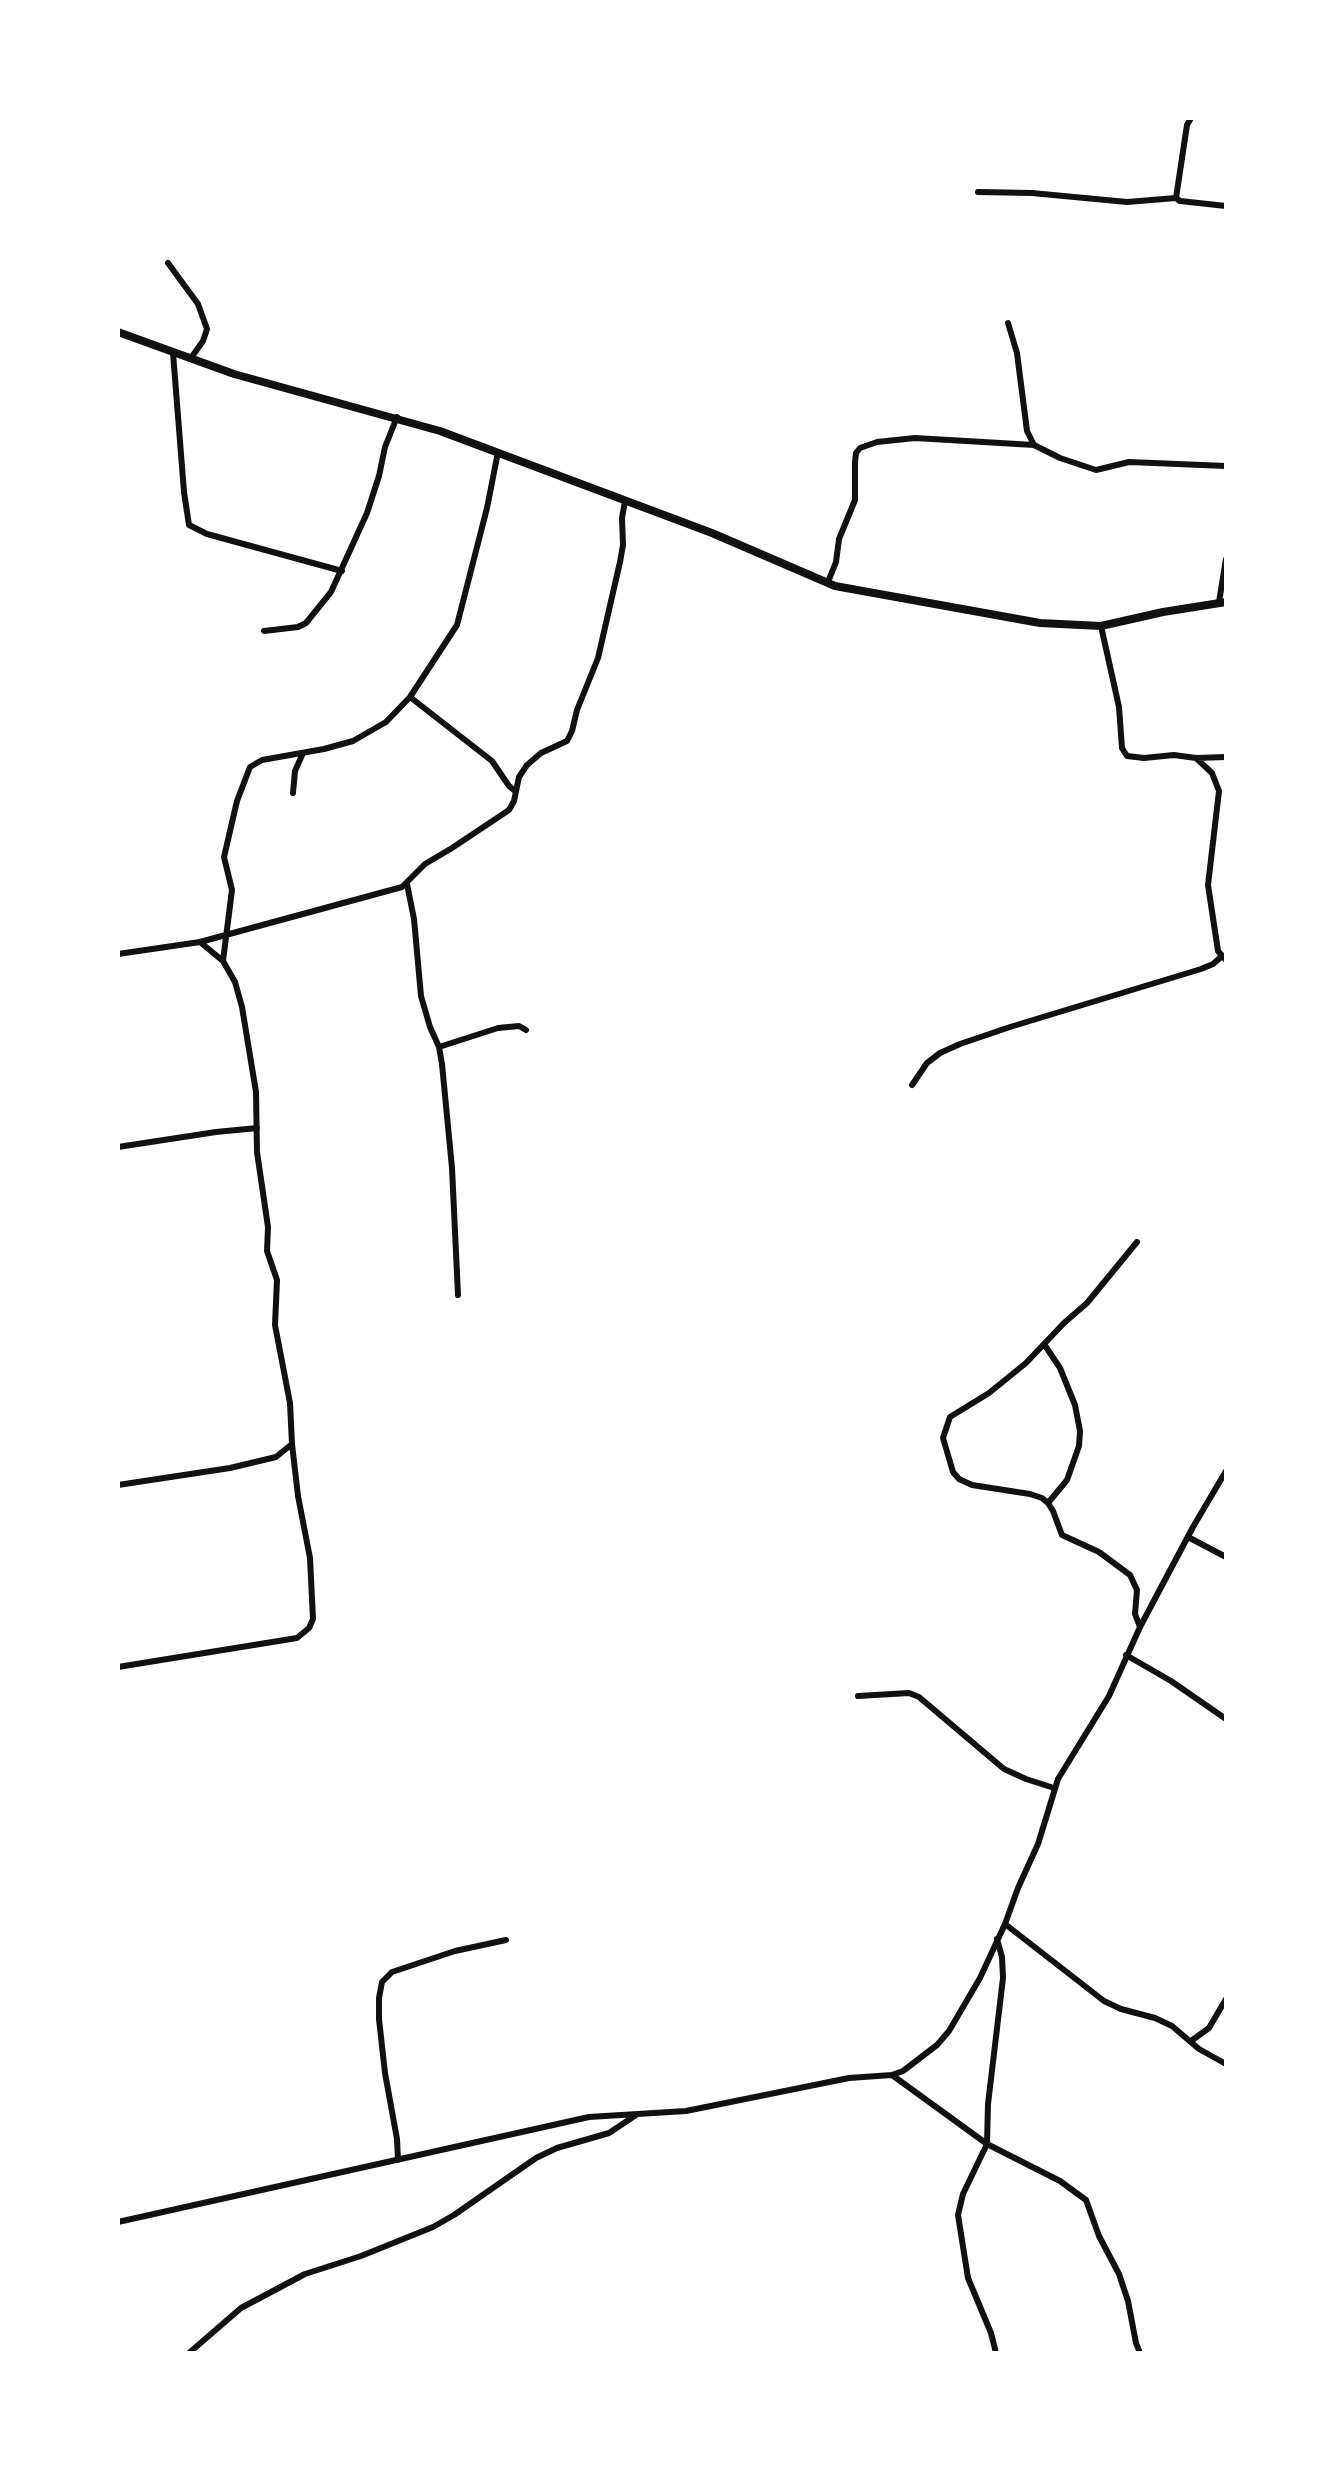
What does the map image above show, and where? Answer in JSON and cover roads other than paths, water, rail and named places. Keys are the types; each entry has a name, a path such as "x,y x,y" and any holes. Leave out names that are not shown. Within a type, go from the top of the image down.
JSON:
{"main road":[{"path":"118,332 271,384 397,417 498,452 712,533 828,582 860,591 1040,623 1101,626 1222,602"}],"street":[{"path":"1176,198 1187,125 1191,118"},
{"path":"978,192 1032,193 1127,202 1176,198 1226,206"},
{"path":"168,263 198,304 207,329 191,358"},
{"path":"1008,323 1020,364 1027,431 1034,445"},
{"path":"173,353 189,525 207,534 342,571"},
{"path":"264,631 298,627 306,623 331,592 370,504 387,439 397,417"},
{"path":"828,582 836,562 839,539 855,500 856,453 860,448 885,440 915,438 1034,445 1096,470 1129,462 1226,466"},
{"path":"223,961 232,890 224,857 242,784 250,767 256,762 342,745 361,737 386,722 410,697 457,625 498,452"},
{"path":"118,954 200,942 392,890 407,884 413,873 425,864 509,810 519,777 527,765 541,753 567,741 572,731 598,658 623,545 625,501"},
{"path":"1222,602 1226,559"},
{"path":"1101,626 1119,707 1122,748 1127,756 1226,757"},
{"path":"410,697 492,761 515,791"},
{"path":"293,793 295,771 303,753"},
{"path":"912,1085 927,1063 960,1044 1201,969 1224,958 1218,951 1208,885 1219,791 1212,773 1196,758"},
{"path":"407,884 414,919 421,996 439,1047 452,1168 458,1295"},
{"path":"118,1667 297,1638 309,1628 313,1619 310,1558 298,1496 290,1403 275,1325 277,1280 267,1251 268,1227 260,1179 256,1092 242,1007 235,982 223,961 200,942"},
{"path":"439,1047 498,1028 519,1026 526,1030"},
{"path":"118,1147 257,1128"},
{"path":"1137,1242 1087,1303 1004,1382 950,1417 943,1438 953,1472 959,1479 972,1485 1030,1494 1048,1503 1062,1535 1099,1552 1130,1575 1137,1590 1135,1614 1140,1627"},
{"path":"1044,1344 1060,1368 1075,1405 1080,1431 1079,1446 1067,1480 1048,1503"},
{"path":"118,1483 187,1476 261,1461 281,1454 292,1444"},
{"path":"119,2221 589,2117 686,2111 849,2078 892,2075 912,2065 942,2040 980,1978 1038,1844 1054,1788 1109,1696 1140,1627 1226,1471"},
{"path":"1188,1537 1226,1557"},
{"path":"1126,1655 1226,1719"},
{"path":"858,1696 909,1693 919,1697 1004,1769 1054,1788"},
{"path":"1005,1924 1104,2001 1172,2026 1199,2049 1226,2064"},
{"path":"996,2353 968,2278 959,2221 963,2194 987,2144 988,2104 1003,1978 997,1939"},
{"path":"398,2160 379,2019 382,1982 392,1972 455,1951 506,1940"},
{"path":"1191,2041 1209,2028 1226,1999"},
{"path":"892,2075 987,2144 1060,2181 1086,2200 1099,2236 1119,2274 1140,2353"},
{"path":"189,2353 241,2308 305,2274 361,2256 433,2227 536,2158 557,2148 609,2133 637,2114"}]}
